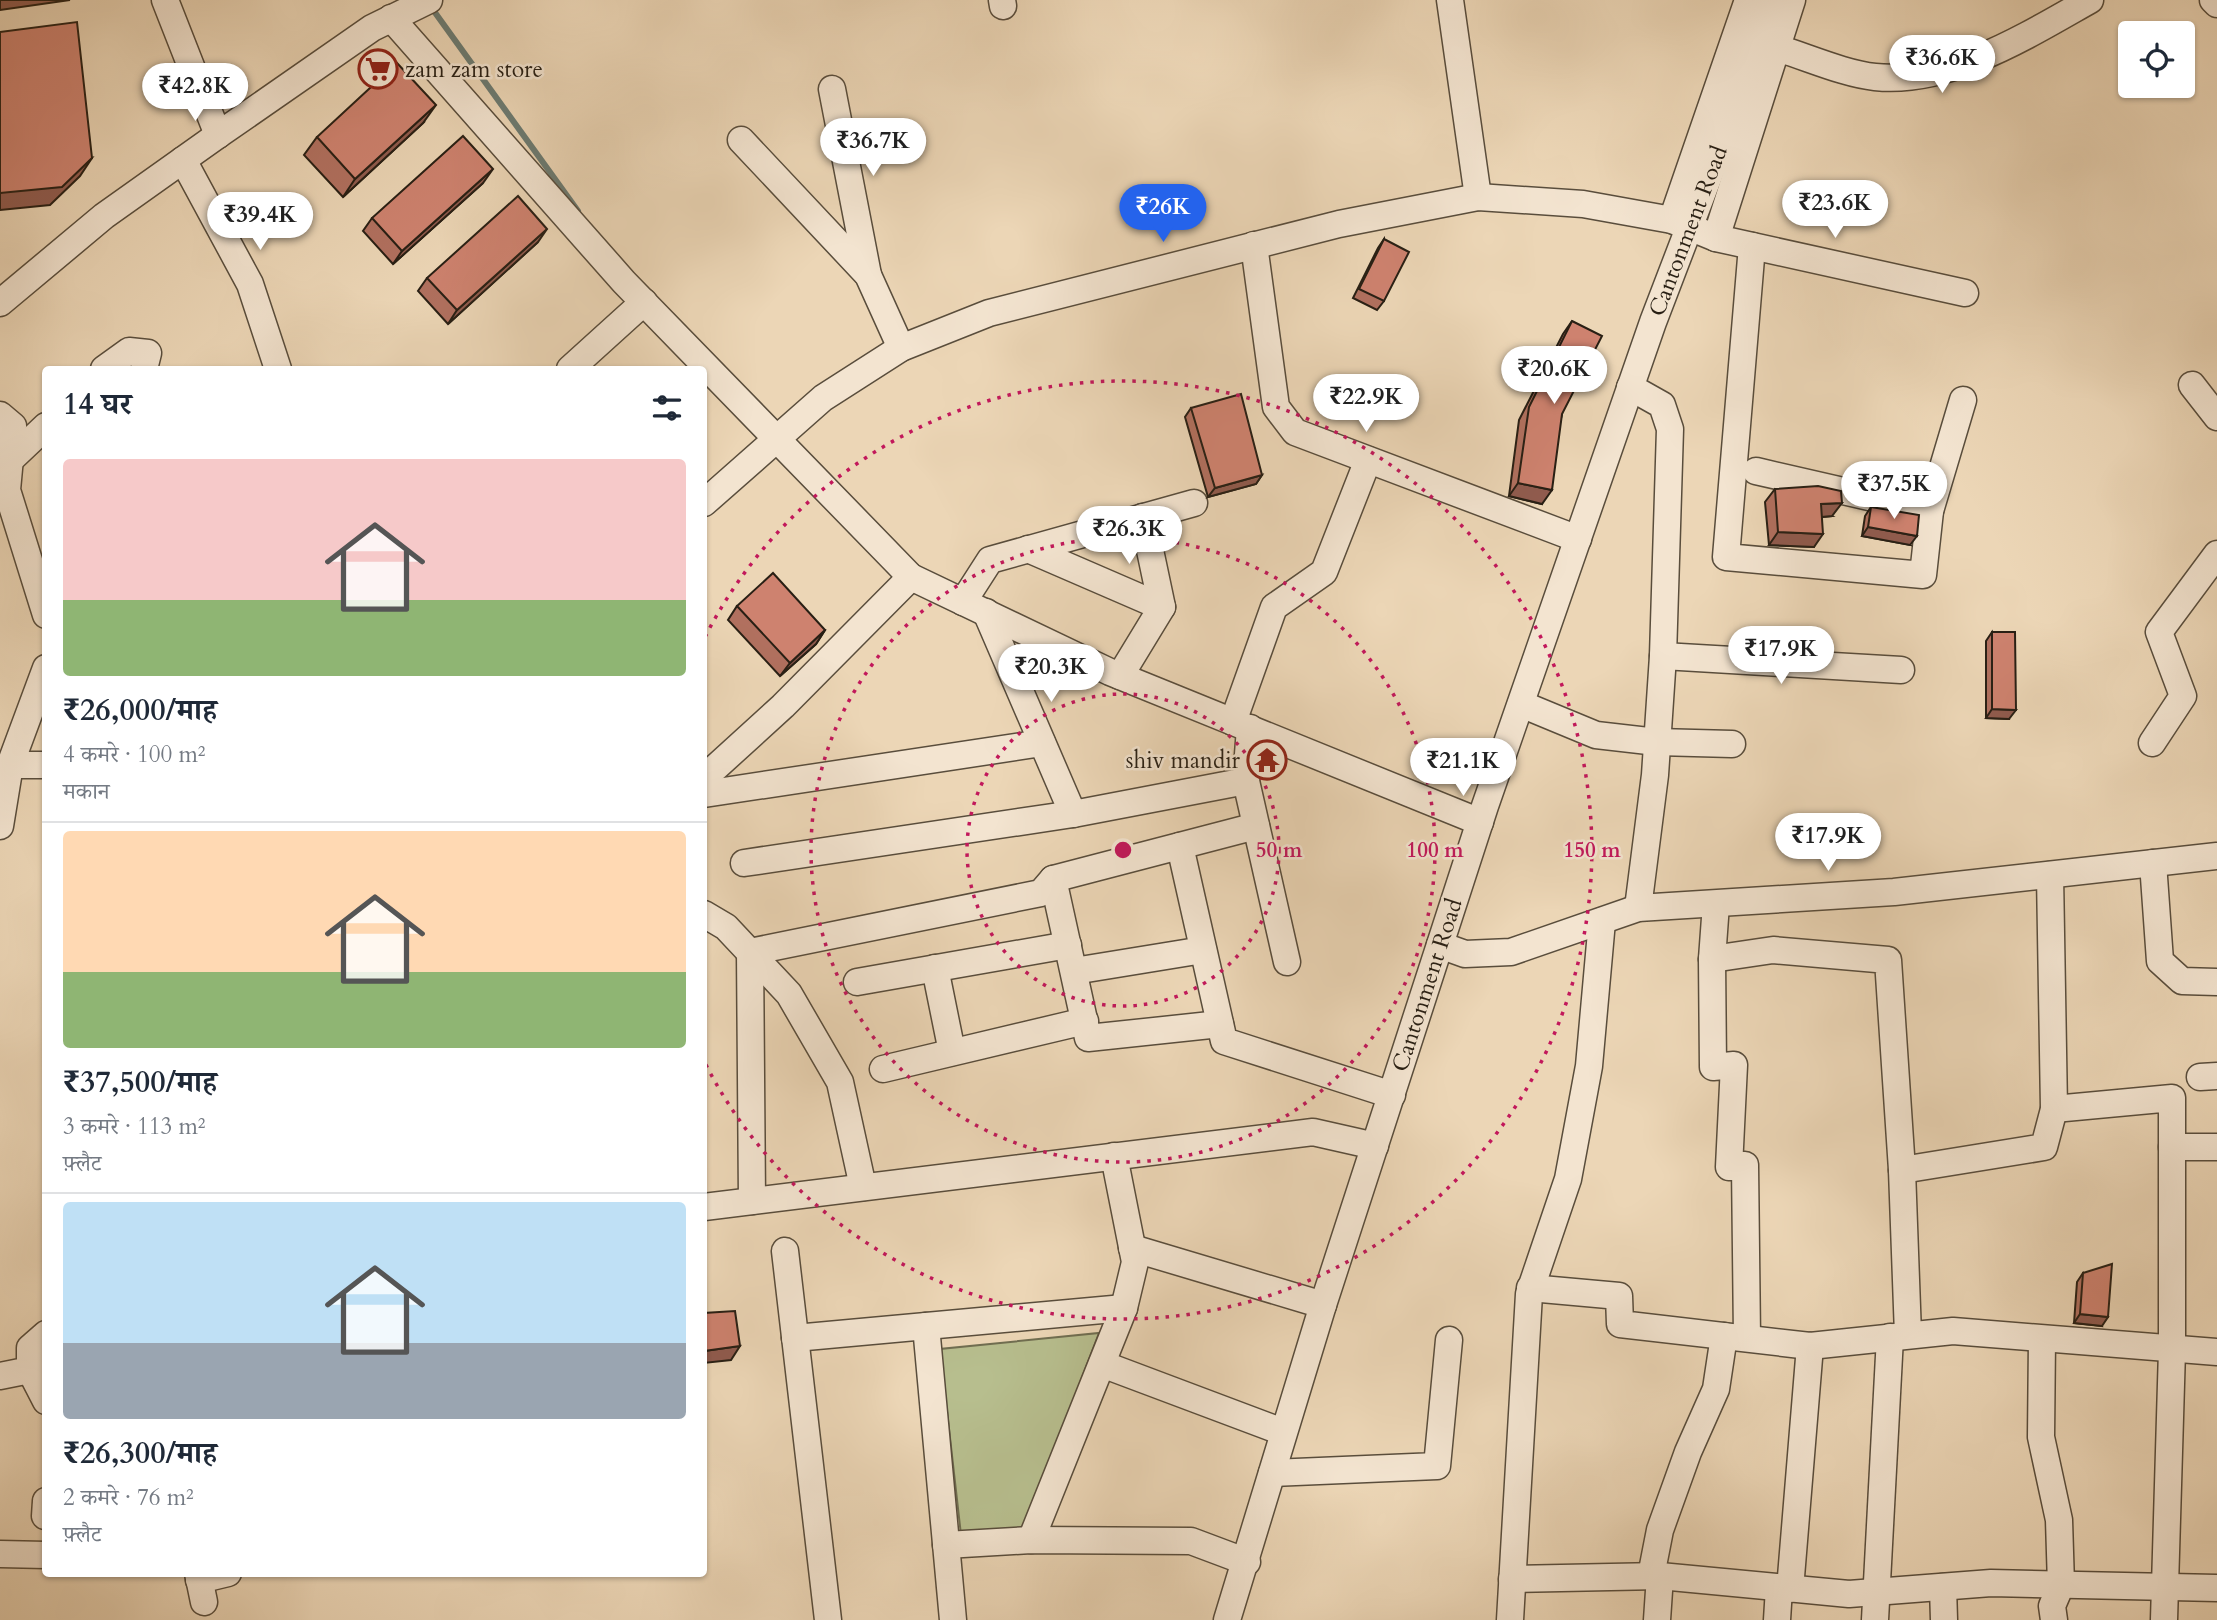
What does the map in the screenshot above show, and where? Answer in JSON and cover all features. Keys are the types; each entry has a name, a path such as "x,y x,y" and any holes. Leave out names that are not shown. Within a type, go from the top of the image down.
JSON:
{"street":[{"path":"165,0 218,135"},
{"path":"1450,0 1478,197"},
{"path":"1681,222 1748,0"},
{"name":"Cantonment Road","path":"1227,1620 1247,1562 1322,1305 1480,822 1630,387 1681,222 1738,100 1772,0"},
{"path":"1716,237 1793,0"},
{"path":"1777,48 1874,77 1922,77 2006,47 2090,0"},
{"path":"0,303 104,216 372,28 418,2"},
{"path":"391,18 644,302 706,366"},
{"path":"832,89 868,275 901,348"},
{"path":"741,140 868,275"},
{"path":"183,160 250,284 277,366"},
{"path":"707,500 775,437 823,398 901,348 989,313 1339,224 1478,197 1583,204 1681,222 1716,237 1752,246 1965,293"},
{"path":"1254,245 1276,407 1294,432 1578,538"},
{"path":"1752,246 1726,557 1923,575 1930,512 1963,400"},
{"path":"573,366 644,302"},
{"path":"108,366 129,351 148,353 145,366"},
{"path":"707,367 911,577 1120,676 1480,822"},
{"path":"2192,385 2217,418"},
{"path":"1630,387 1662,405 1670,429 1663,656 1657,742 1638,908"},
{"path":"0,415 13,426 8,490 42,602"},
{"path":"10,460 42,430"},
{"path":"1287,962 1246,781 1241,725 1274,607 1324,572 1367,460"},
{"path":"1756,471 1930,512"},
{"path":"1073,814 1042,743 975,607 990,560 1194,503"},
{"path":"1120,676 1162,607 1143,517"},
{"path":"1028,549 1162,607"},
{"path":"2152,743 2183,696 2159,632 2217,554"},
{"path":"707,775 783,706 911,577"},
{"path":"1663,656 1901,670"},
{"path":"0,826 10,765 42,679"},
{"path":"1521,704 1596,735 1657,742 1732,744"},
{"path":"707,794 1042,743"},
{"path":"10,765 42,765"},
{"path":"744,863 1073,814 1246,781"},
{"path":"750,952 1041,893 1053,879 1256,826"},
{"path":"1180,846 1224,1041 1392,1095"},
{"path":"1440,945 1465,954 1511,953 1638,908 1894,892 2217,856"},
{"path":"2153,863 2160,961 2182,981 2217,982"},
{"path":"1902,1171 2044,1147 2054,1109 2050,875"},
{"path":"1053,879 1088,1038 1220,1024"},
{"path":"1657,1620 1655,1576 1660,1530 1736,1337 1745,1165 1729,1167 1734,1065 1713,1067 1712,959 1716,904"},
{"path":"707,916 726,927 789,994 840,1082 863,1187"},
{"path":"1510,1620 1531,1288 1568,1180 1589,1066 1602,921"},
{"path":"857,982 935,968 1203,950"},
{"path":"1712,959 1773,950 1888,960 1902,1171 1898,1336 1874,1592 1875,1620"},
{"path":"750,952 752,1201"},
{"path":"935,968 952,1052"},
{"path":"883,1069 1085,1021"},
{"path":"2054,1109 2172,1098 2172,1350 2164,1620"},
{"path":"707,1207 1313,1132 1375,1146"},
{"path":"2172,1147 2217,1146"},
{"path":"1031,1540 1124,1308 1135,1262 1114,1156"},
{"path":"1132,1248 1322,1305"},
{"path":"785,1251 828,1620"},
{"path":"1531,1288 1619,1296 1620,1324 1810,1346 1953,1331 2217,1352"},
{"path":"795,1338 1124,1308"},
{"path":"926,1326 953,1620"},
{"path":"42,1338 30,1348 30,1370 42,1392"},
{"path":"2042,1339 2041,1437 2059,1520 2061,1585 2052,1606 2054,1620"},
{"path":"1272,1473 1437,1466 1449,1340"},
{"path":"1777,1620 1784,1588 1810,1346"},
{"path":"1101,1364 1283,1432"},
{"path":"0,1376 30,1370"},
{"path":"946,1545 1031,1540 1191,1541 1247,1562"},
{"path":"0,1554 42,1555"},
{"path":"1512,1578 1655,1576 1849,1594 1991,1583 2217,1588"},
{"path":"201,1585 219,1577"},
{"path":"1943,1587 1944,1620"}],"green space":[{"path":"1099,1333 1024,1529 961,1535 940,1349"}],"building":[{"path":"77,22 92,158 62,187 0,193 0,32"},
{"path":"397,63 436,105 355,179 317,137"},
{"path":"463,136 493,169 402,251 372,218"},
{"path":"518,196 547,229 457,310 427,278"},
{"path":"1384,239 1409,252 1384,301 1359,289"},
{"path":"1572,321 1602,336 1562,414 1552,490 1518,483 1529,407"},
{"path":"1241,394 1262,475 1215,488 1191,408"},
{"path":"1818,486 1841,491 1842,503 1821,504 1823,534 1778,532 1775,489"},
{"path":"1871,507 1919,515 1917,536 1868,527"},
{"path":"773,573 825,630 790,663 737,606"},
{"path":"1992,632 2015,632 2016,710 1992,709"},
{"path":"2112,1264 2108,1317 2080,1314 2083,1273"},
{"path":"735,1311 740,1346 707,1351 707,1313"}],"waterway":[{"path":"431,7 578,211"}],"place":[{"name":"zam zam store","path":"378,69"},
{"name":"shiv mandir","path":"1267,760"}]}
